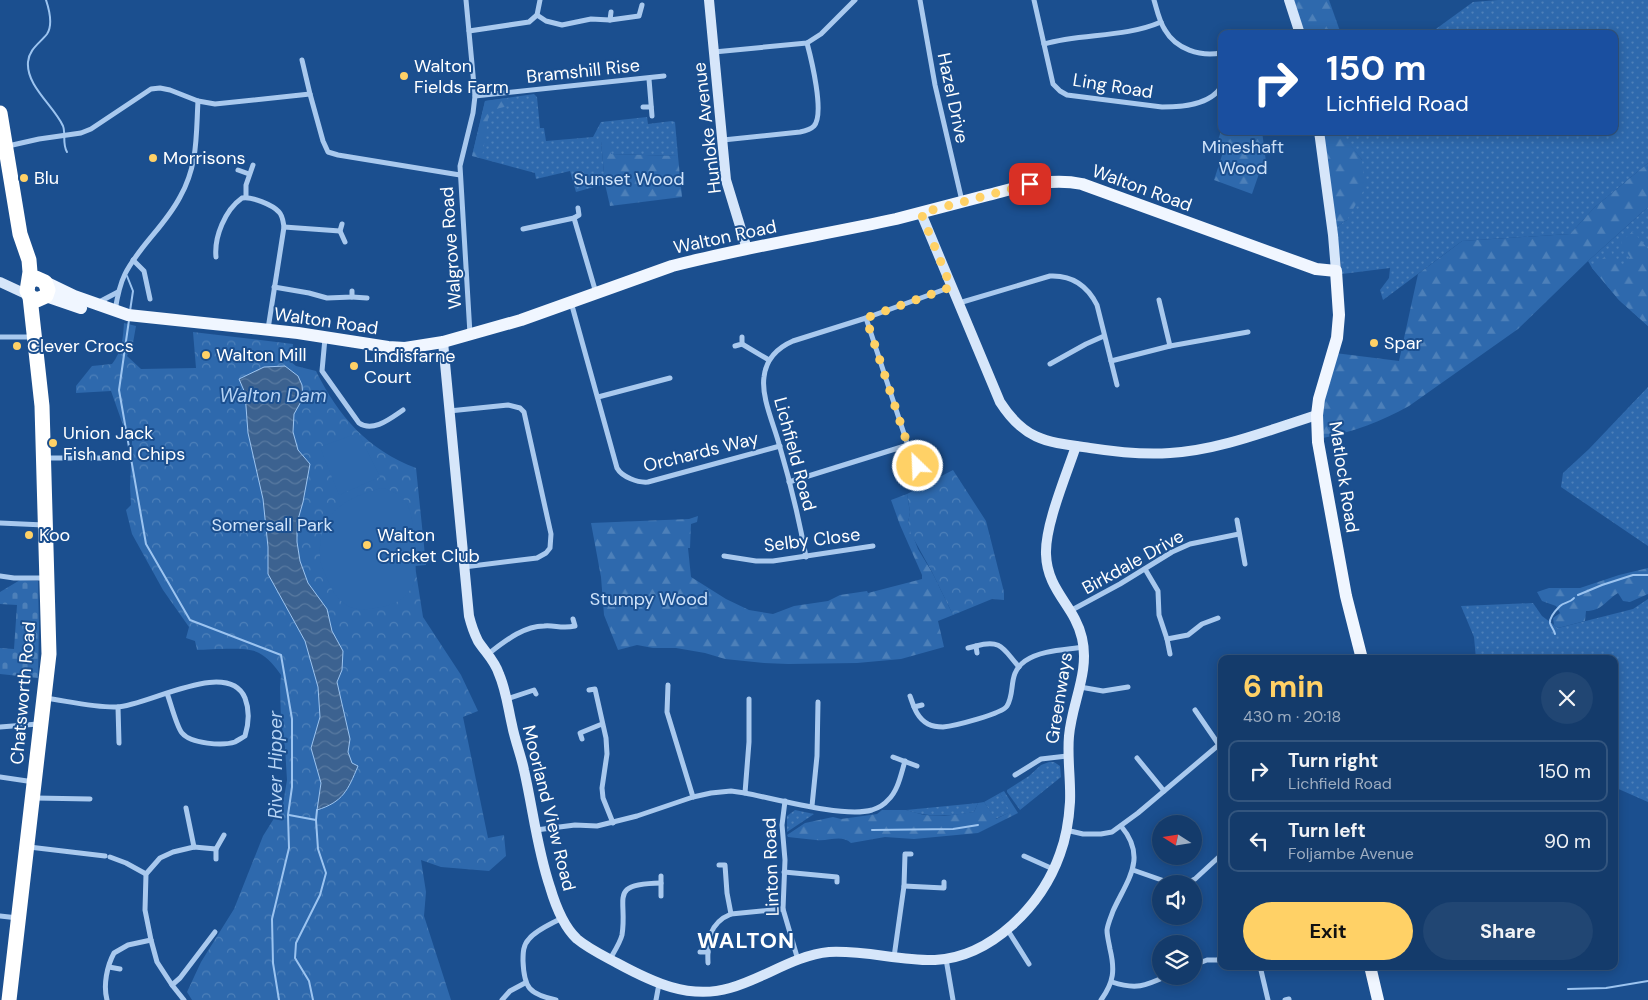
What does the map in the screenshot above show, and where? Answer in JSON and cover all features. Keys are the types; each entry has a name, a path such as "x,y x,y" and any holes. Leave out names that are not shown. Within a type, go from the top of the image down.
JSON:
{"highway":[{"name":"Chatsworth Road","path":"0,113 20,234 37,290 35,332 42,406 49,654 9,1000"}],"main road":[{"name":"Walton Road","path":"37,290 74,296 115,311 145,318 268,330 405,348 443,342 520,320 672,266 746,249 842,231 1048,181 1069,182 1096,189 1316,269 1336,271"},
{"name":"Matlock Road","path":"1336,271 1339,315 1337,338 1323,381 1317,415 1318,442 1346,596 1361,655"},
{"name":"Walton Road","path":"37,290 101,313 115,311"},
{"path":"1371,970 1378,1000"}],"street":[{"path":"460,175 461,158 473,113 475,96 466,0"},
{"path":"469,31 526,24 534,20 537,15 540,0"},
{"name":"Hunloke Avenue","path":"709,0 726,180 746,249"},
{"path":"714,52 808,43 821,34 855,0"},
{"name":"Hazel Drive","path":"920,0 935,85 962,202"},
{"name":"Ling Road","path":"1034,0 1053,84 1067,95 1175,107 1212,98 1218,91"},
{"path":"1154,0 1165,31 1180,45 1197,53 1218,55"},
{"path":"1289,0 1299,30"},
{"path":"537,15 546,21 562,25 591,19 610,20 639,16 642,5"},
{"path":"610,20 611,12"},
{"path":"1044,44 1065,38 1140,30 1161,22"},
{"path":"722,140 800,132 814,125 817,120 818,103 808,43"},
{"name":"Walgrove Road","path":"302,60 323,141 328,152 338,156 460,175 470,334"},
{"name":"Bramshill Rise","path":"475,96 664,76"},
{"path":"649,79 652,116"},
{"path":"6,146 70,135 91,129 151,90 160,88 198,101 214,104 310,94"},
{"path":"115,311 118,292 124,275 133,260 163,225 181,197 194,158 197,139 198,101"},
{"path":"643,107 651,107"},
{"path":"1320,135 1336,271"},
{"path":"246,197 246,185 253,165"},
{"path":"238,170 249,174"},
{"path":"216,257 217,235 239,200 246,197 254,199 279,211 283,218 284,227 268,330"},
{"path":"523,229 574,218 579,215 578,208"},
{"path":"921,213 1000,402 1010,417 1033,436 1076,446 1143,453 1186,451 1219,446 1317,415"},
{"path":"550,216 552,223"},
{"path":"574,218 596,294"},
{"path":"342,224 340,231 345,242"},
{"path":"284,227 340,231"},
{"path":"133,260 144,271 150,300"},
{"path":"958,304 1050,276 1067,277 1080,283 1092,295 1100,317 1117,385"},
{"path":"0,282 37,290"},
{"path":"274,287 327,298 336,299 352,294 367,298"},
{"path":"735,346 742,344 769,360 782,346 793,340 866,318 951,287"},
{"path":"93,303 102,302 118,292"},
{"path":"1159,300 1170,346"},
{"name":"Orchards Way","path":"571,302 617,468 623,474 638,482 648,482 780,446"},
{"path":"866,318 912,458 928,476"},
{"path":"0,337 35,332"},
{"path":"1111,361 1170,346 1248,332"},
{"path":"1050,364 1104,336"},
{"path":"326,337 321,368 323,374 361,425 385,425 403,410"},
{"path":"742,337 742,344"},
{"name":"Moorland View Road","path":"443,342 469,616 478,640 499,672 512,729 524,769 546,875 562,918 576,938 610,959 659,984 714,996 729,988 799,960 826,952 855,952 933,960 946,959 971,951 990,941"},
{"name":"Lichfield Road","path":"769,360 763,384 789,482 806,557"},
{"path":"598,398 670,378"},
{"path":"449,411 508,405 520,408 524,412 551,534 550,548 546,554 536,558 463,568"},
{"path":"789,482 908,445"},
{"name":"Greenways","path":"990,941 1007,929 1027,909 1042,890 1060,853 1066,830 1070,804 1067,756 1071,722 1085,660 1081,634 1070,611 1060,598 1053,584 1047,568 1046,554 1049,529 1076,446"},
{"path":"43,458 116,458"},
{"path":"1238,520 1244,564"},
{"path":"0,524 46,525"},
{"name":"Birkdale Drive","path":"1070,611 1172,552 1190,544 1239,534"},
{"name":"Selby Close","path":"724,556 765,561 806,557 873,546"},
{"path":"1145,569 1158,591 1159,615 1170,654"},
{"path":"0,576 47,578"},
{"path":"1167,639 1188,635 1202,624 1218,618"},
{"path":"487,654 523,632 544,626 575,626 574,619"},
{"path":"968,648 992,643 1002,647 1019,667"},
{"path":"976,646 978,653"},
{"path":"910,696 920,717 933,726 945,727 1000,712 1007,706 1013,675 1024,662 1034,656 1084,647"},
{"path":"44,698 118,707 143,701 189,685 215,682 231,684 242,692 248,706 249,724 245,736 236,742 222,744 198,742 191,739 182,733 167,693"},
{"path":"1117,682 1119,690"},
{"path":"668,685 669,717 693,797"},
{"path":"1080,688 1103,692 1128,688"},
{"path":"589,690 595,689 602,724 607,754 602,788 603,798 613,823"},
{"path":"506,699 534,690 536,694"},
{"path":"746,792 749,742 748,699"},
{"path":"812,806 817,756 818,702"},
{"path":"914,707 922,705"},
{"path":"118,707 119,743"},
{"path":"1203,710 1197,712 1218,741"},
{"path":"981,717 983,724"},
{"path":"0,727 41,724"},
{"path":"582,739 580,733 602,724"},
{"path":"1066,830 1083,834 1112,832 1122,826 1218,746"},
{"path":"1015,775 1041,759 1067,756"},
{"path":"1144,756 1138,759 1164,791"},
{"path":"893,757 917,766"},
{"path":"536,830 568,826 597,826 613,823 711,793 746,792 785,801 853,812 874,810 890,799 905,761"},
{"path":"0,777 34,782"},
{"path":"32,798 90,799"},
{"name":"Linton Road","path":"785,801 782,825 785,860 783,909 799,960"},
{"path":"186,808 194,847"},
{"path":"1101,1000 1112,982 1113,967 1108,929 1115,908 1133,870 1135,852 1133,843 1122,826"},
{"path":"216,859 216,849 224,835"},
{"path":"26,847 107,856 126,863 146,874"},
{"path":"184,1000 158,962 151,940 145,910 146,874 160,858 173,852 194,847 216,849"},
{"path":"894,957 904,886 906,854 911,854"},
{"path":"1024,856 1053,870"},
{"path":"1200,875 1218,858"},
{"path":"719,865 725,865 731,914"},
{"path":"1133,870 1152,877"},
{"path":"784,872 837,877 837,882"},
{"path":"661,876 661,896"},
{"path":"904,886 944,888 944,882"},
{"path":"610,959 622,936 622,899 625,892 631,886 639,883 660,883"},
{"path":"708,962 709,939 717,923 731,914 783,909"},
{"path":"0,916 18,918"},
{"path":"556,1000 535,994 525,983 523,976 525,944 529,938 562,918"},
{"path":"1007,929 1029,964"},
{"path":"172,985 180,978 215,932"},
{"path":"107,1000 105,987 114,952 128,945 151,940"},
{"path":"700,952 708,952"},
{"path":"946,959 953,1000"},
{"path":"1202,962 1218,960"},
{"path":"109,967 120,968"},
{"path":"1261,970 1268,1000"},
{"path":"1112,982 1134,987 1152,982"},
{"path":"502,1000 510,991 525,983"},
{"path":"656,1000 659,984"}],"green space":[{"path":"1294,0 1329,0 1340,30 1303,30"},
{"path":"1498,0 1648,0 1648,163 1595,207 1570,234 1462,241 1383,300 1380,290 1389,278 1390,268 1342,274 1336,227 1347,220 1362,160 1343,135 1618,135 1618,30 1434,30 1473,2"},
{"path":"534,94 537,97 540,128 544,128 546,141 593,137 601,122 647,117 648,124 675,122 678,156 611,154 601,141 605,184 576,192 570,171 536,179 535,173 472,156 485,101"},
{"path":"506,98 507,105 492,110 488,119 482,158 472,156 485,101"},
{"name":"Mineshaft Wood","path":"1220,135 1263,135 1266,162 1263,162 1252,194 1214,180 1225,146 1217,143"},
{"path":"1324,135 1343,135 1362,160 1365,188 1347,220 1336,227"},
{"name":"Sunset Wood","path":"601,141 608,141 611,154 678,156 682,197 610,206 605,184"},
{"path":"1648,163 1648,207 1588,261 1518,329 1409,406 1367,425 1323,438 1325,394 1335,353 1399,361 1418,274 1462,241 1570,234 1595,207"},
{"path":"1648,207 1648,326 1619,300 1588,261"},
{"path":"1633,231 1648,249 1648,326 1619,300 1592,268 1611,251 1616,262 1621,267 1630,257 1621,242"},
{"name":"Somersall Park","path":"124,323 136,326 133,343 127,356 141,369 196,368 193,332 293,344 291,362 296,366 316,371 334,403 356,430 383,452 416,468 426,565 415,566 423,617 461,675 478,711 463,717 488,838 504,835 506,856 489,871 441,867 421,860 426,892 424,916 451,1000 192,1000 187,992 201,962 234,909 263,836 283,804 287,780 281,722 281,675 274,665 254,651 238,649 197,650 195,641 186,638 189,627 163,590 132,534 126,510 131,505 132,441 123,425 111,391 76,393 76,386 92,366 112,364 121,345"},
{"path":"1648,387 1648,546 1561,487 1563,473 1589,449"},
{"path":"358,433 380,477 339,495 320,447"},
{"path":"953,470 986,521 1004,592 1004,600 992,599 953,615 911,534 908,523 910,512 907,494"},
{"name":"Walton Cricket Club","path":"382,488 399,495 405,501 410,511 416,560 414,582 404,597 395,603 370,609 355,609 342,602 331,587 321,561 321,538 324,527 335,510 362,494"},
{"name":"Stumpy Wood","path":"907,494 910,512 908,523 918,549 933,574 953,615 938,621 944,647 901,659 857,663 788,664 725,659 676,648 653,648 637,645 618,650 604,615 601,577 591,523 689,519 698,516 697,522 691,524 690,548 688,548 691,577 726,599 749,610 773,614 794,606 828,601 840,595 867,591 868,593 922,579 891,500"},
{"path":"1648,568 1648,594 1630,602 1623,601 1618,593 1600,607 1586,611 1585,621 1558,628 1554,625 1553,618 1560,613 1556,606 1542,601 1537,592 1549,588 1580,588"},
{"path":"20,580 38,581 38,678 0,674 0,648 14,649 17,605 0,604 0,592"},
{"path":"1648,599 1648,802 1618,789 1618,655 1476,655 1474,637 1461,606 1533,603 1542,616 1558,628 1633,609"},
{"path":"1054,762 1060,766 1061,777 1020,810 1007,790 1029,776 1041,765"},
{"path":"1004,791 1018,813 978,833 914,839 885,837 851,843 843,839 821,840 788,837 787,835 805,823 833,817 841,819 877,814 882,810 906,810 924,815 944,816 974,812 978,803 984,802 996,819 1010,812 1000,793"},
{"path":"1000,793 1011,812 995,819 984,802"},
{"path":"978,803 974,812 940,816 914,813 906,810"},
{"path":"795,810 814,814 787,832 787,816"}],"water":[{"name":"Walton Dam","path":"285,366 298,376 302,385 303,398 294,414 293,432 298,450 310,464 297,523 300,561 308,583 327,609 332,631 343,651 342,670 337,682 350,739 348,752 352,763 358,766 351,782 339,799 317,810 321,783 311,748 320,717 318,687 305,641 268,574 268,547 263,499 248,433 245,393 239,379 264,367"}],"waterway":[{"name":"River Hipper","path":"46,0 50,26 47,34 30,53 29,71 36,88 63,126 67,152"},
{"name":"River Hipper","path":"127,276 133,291 130,311"},
{"name":"River Hipper","path":"129,320 119,390 146,544 190,620 281,655 292,719 292,787 288,815 289,848 272,919 273,963 279,1000"},
{"path":"1578,595 1633,575 1648,575"},
{"path":"1555,634 1550,623 1552,616 1562,605 1574,598"},
{"path":"313,1000 309,981 295,958 296,943 320,895 326,873 318,849 317,810"},
{"path":"289,815 316,820"},
{"path":"872,830 953,829 978,825"},
{"path":"1568,989 1606,988 1648,981"}],"place":[{"name":"Walton Fields Farm","path":"404,76"},
{"name":"Morrisons","path":"153,158"},
{"name":"Blu","path":"24,178"},
{"name":"Spar","path":"1374,343"},
{"name":"Clever Crocs","path":"17,346"},
{"name":"Walton Mill","path":"206,355"},
{"name":"Lindisfarne Court","path":"354,366"},
{"name":"Union Jack Fish and Chips","path":"53,443"},
{"name":"Koo","path":"29,535"},
{"name":"Walton Cricket Club","path":"367,545"}],"district":[{"name":"WALTON","path":"746,940"}],"route":[{"path":"918,466 912,458 866,318 951,287 921,213 1030,184"}]}
